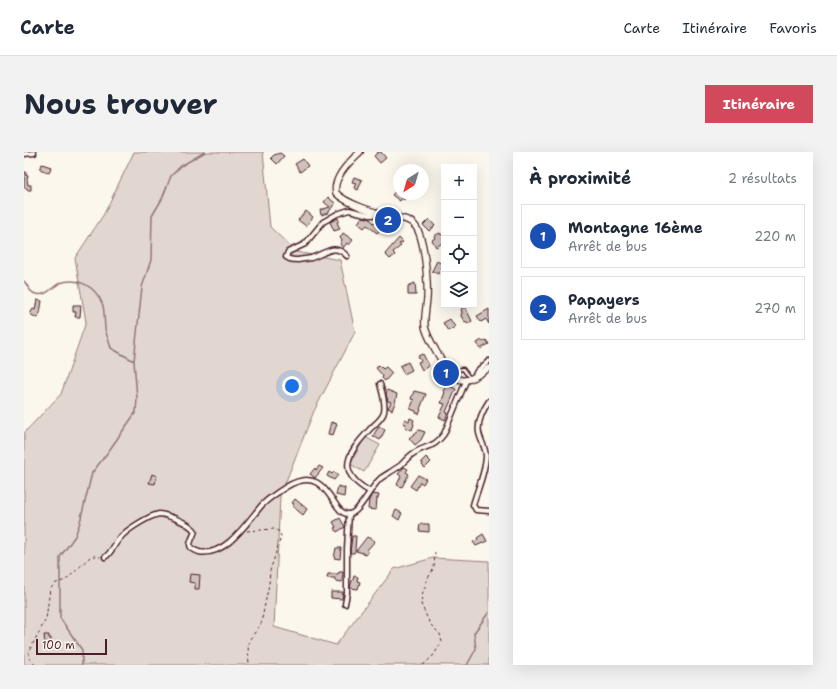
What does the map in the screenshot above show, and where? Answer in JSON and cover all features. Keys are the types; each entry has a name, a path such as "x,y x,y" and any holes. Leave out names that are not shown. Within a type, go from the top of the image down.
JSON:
{"main road":[{"path":"360,152 352,159 340,176 335,187 339,196 376,212 406,219 416,226 423,245 427,286 425,329 449,371 455,377 461,380 470,379 489,368"}],"street":[{"path":"24,154 34,153"},
{"path":"347,256 339,250 328,250 312,258 306,259 292,260 286,257 288,252 305,244 323,222 330,217 349,210 370,215 373,215 376,212"},
{"path":"104,557 109,554 120,537 126,532 152,516 161,514 185,522 192,527 194,531 190,545 191,548 201,552 212,551 225,546 263,504 278,492 301,480 308,480 322,486 328,491 340,509 344,513 349,514 358,508 376,483 402,464 413,453 429,447 440,440 470,379 489,361"},
{"path":"369,491 358,484 350,474 348,461 362,438 382,417 384,404 380,384"},
{"path":"489,401 480,420 479,433 485,446 486,455 473,506 476,510 489,511"},
{"path":"345,604 347,593 349,514"}],"lane":[{"path":"449,371 463,370 470,379"}],"path":[{"path":"241,530 274,529 280,532 281,537 270,571 270,584 261,624 250,638 248,644 249,665"},
{"path":"423,665 433,656 442,642 440,634 430,624 422,604 424,589 434,568 435,552"},
{"path":"35,665 30,658 30,648 46,619 50,589 54,585 66,580 90,557 104,557"}],"shaded area":[{"path":"134,152 263,152 270,227 296,252 340,260 355,332 314,411 280,496 274,627 336,645 394,569 433,558 489,561 489,665 24,665 24,433 61,394 86,322 75,258 104,214"},
{"path":"365,437 380,445 364,472 350,464"}],"building":[{"path":"378,152 381,152 386,158 380,163 374,156"},
{"path":"280,153 284,156 277,164 271,158"},
{"path":"303,159 308,166 300,172 295,164"},
{"path":"42,164 51,167 49,173 40,169"},
{"path":"24,172 26,172 26,175 28,176 28,185 31,185 31,190 24,188"},
{"path":"354,177 362,180 358,190 354,188 356,183 352,182"},
{"path":"328,197 335,203 328,213 321,215 320,210 330,207 324,202"},
{"path":"306,211 313,217 306,226 298,220"},
{"path":"362,217 369,218 374,223 376,221 383,227 377,233 367,225 364,228 358,223"},
{"path":"338,218 339,221 337,222 340,229 334,231 330,222"},
{"path":"429,219 435,226 429,231 423,225"},
{"path":"343,233 353,240 349,245 347,243 343,248 340,244 342,240 340,238"},
{"path":"440,233 441,235 441,244 436,247 432,240 435,238 434,236"},
{"path":"399,238 403,242 399,244 401,246 393,252 395,255 390,259 385,254"},
{"path":"437,261 441,263 438,274 432,271"},
{"path":"415,283 416,295 408,295 408,286"},
{"path":"37,300 42,301 40,313 37,318 30,314 33,309 35,310"},
{"path":"73,305 81,305 80,317 75,317 76,312 73,312"},
{"path":"466,308 472,321 469,323 464,321 461,316 461,309"},
{"path":"489,309 489,324 486,319 481,322 477,316"},
{"path":"450,319 455,327 448,331 443,323"},
{"path":"482,340 483,342 486,340 489,344 480,349 477,343"},
{"path":"423,354 429,366 422,370 418,362 421,361 418,356"},
{"path":"408,362 412,370 404,374 400,366"},
{"path":"379,365 383,369 386,367 392,373 385,381 382,378 383,376 376,368"},
{"path":"447,385 456,389 446,412 448,413 445,420 439,417 445,404 441,403 445,392 443,391"},
{"path":"387,390 397,394 392,410 388,408 391,402 388,401 386,394"},
{"path":"414,391 426,394 419,414 410,409 414,400 411,399"},
{"path":"410,418 414,420 412,430 405,427 406,424 403,423 405,419 409,421"},
{"path":"331,422 337,424 333,435 328,434"},
{"path":"379,426 385,430 380,440 373,436"},
{"path":"419,430 425,432 421,440 415,445 409,438"},
{"path":"426,457 431,462 425,468 421,462"},
{"path":"319,466 323,468 315,478 310,474"},
{"path":"404,467 408,469 406,472 409,474 402,487 397,485 401,476 398,474"},
{"path":"329,472 332,474 334,472 338,475 334,480 327,476"},
{"path":"152,474 157,476 155,484 149,483"},
{"path":"418,475 426,479 423,484 420,482 416,490 410,486"},
{"path":"338,486 345,488 344,497 336,495"},
{"path":"372,494 379,495 377,498 376,510 368,509 369,500"},
{"path":"295,499 307,509 303,515 292,506"},
{"path":"396,510 402,513 399,520 393,516"},
{"path":"340,518 345,527 337,532 334,528 336,527 333,522"},
{"path":"420,524 429,524 429,532 419,531"},
{"path":"483,534 487,541 476,546 473,542 478,540 477,538"},
{"path":"352,536 356,536 355,551 354,553 350,553"},
{"path":"367,537 375,541 367,550 366,555 356,551"},
{"path":"336,548 341,548 340,559 334,558"},
{"path":"339,572 343,572 342,582 335,581 335,578 327,578 328,574 338,574"},
{"path":"190,574 200,575 199,589 195,589 195,583 189,582"},
{"path":"354,576 358,577 357,581 360,582 358,589 350,588"},
{"path":"331,592 343,592 342,599 331,598"},
{"path":"44,635 49,635 49,638 51,638 51,644 45,644"}],"waterway":[{"path":"82,665 82,650 60,618 60,557 75,536 92,473 136,412 137,398 134,361 142,287 151,260 152,216 162,199 171,176 181,166 205,152"},
{"path":"24,281 30,291 40,295 46,293 60,283 67,281 85,284 95,292 103,306 105,328 111,348 134,361"},
{"path":"467,665 476,649 474,633 489,612"}],"place":[{"name":"Papayers","path":"388,220"},
{"name":"Montagne 16ème","path":"446,373"}]}
